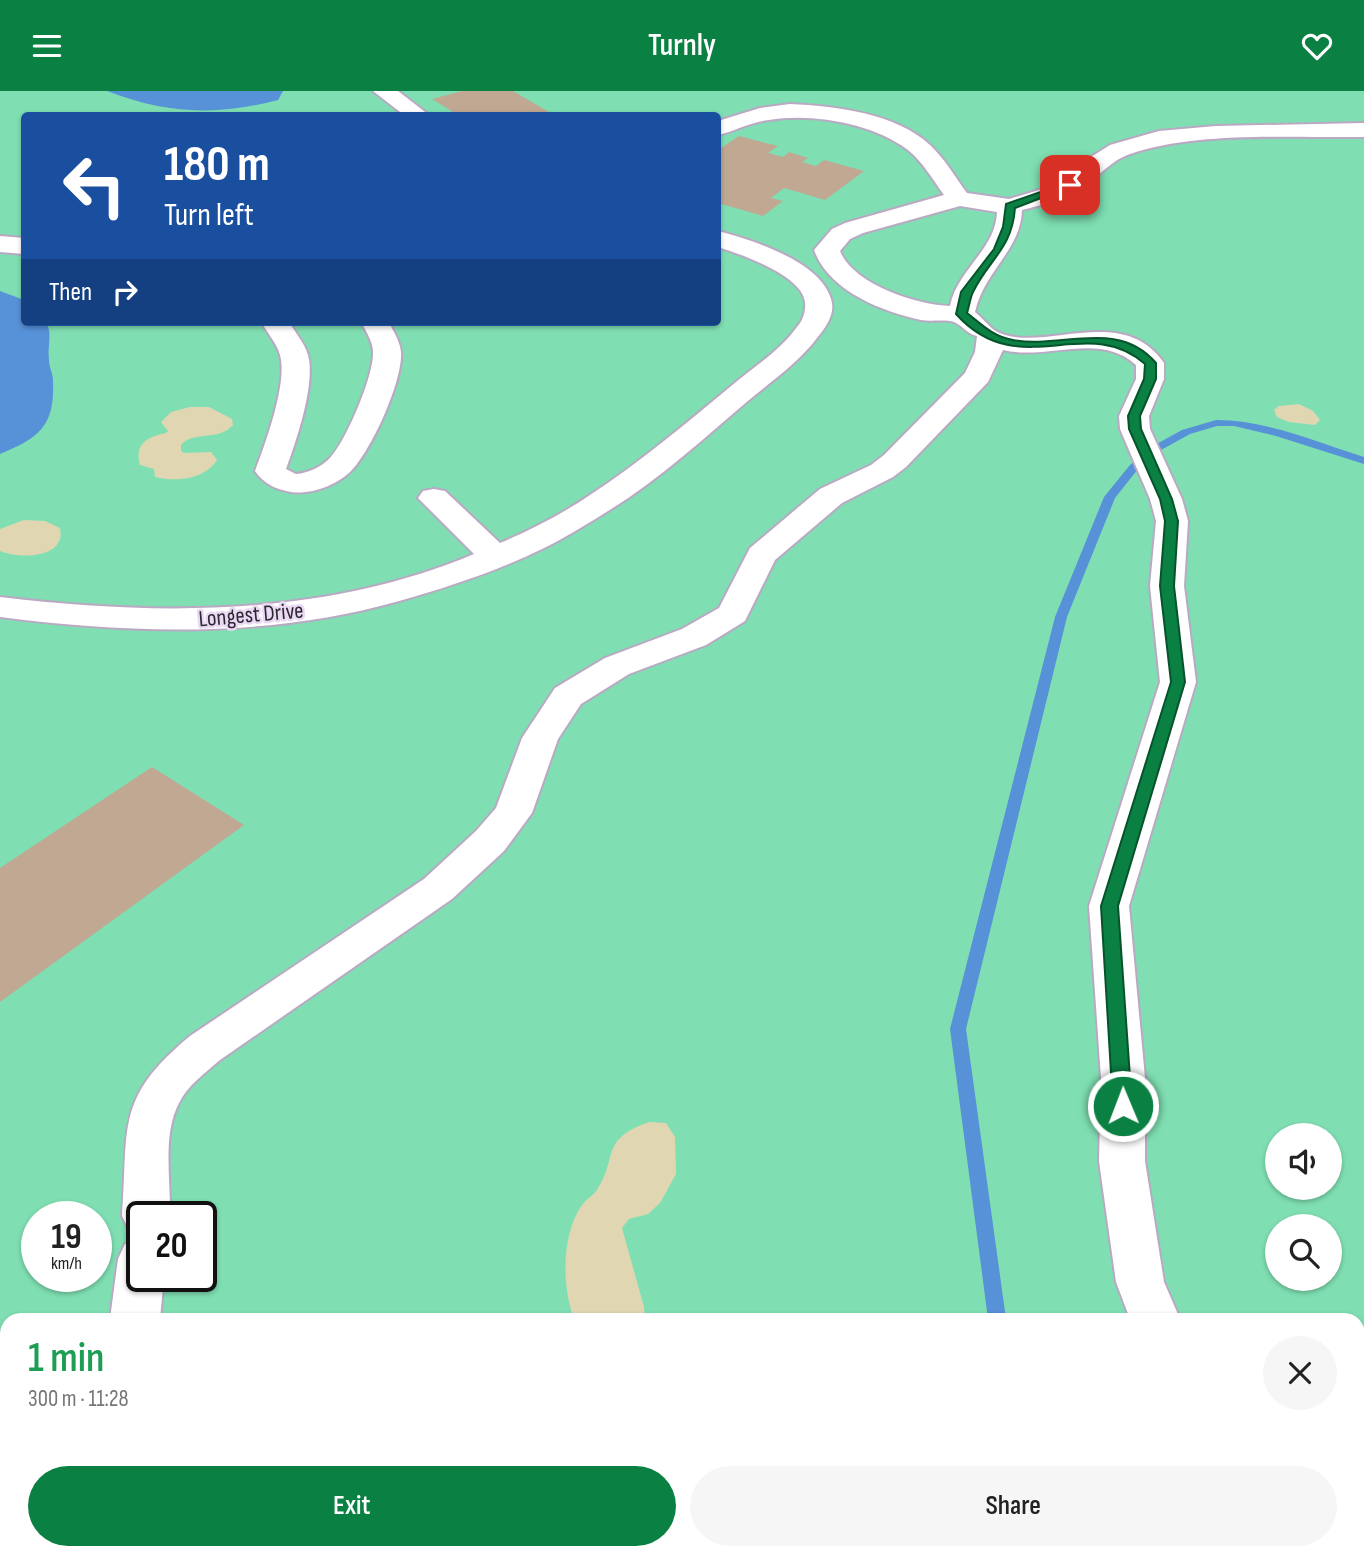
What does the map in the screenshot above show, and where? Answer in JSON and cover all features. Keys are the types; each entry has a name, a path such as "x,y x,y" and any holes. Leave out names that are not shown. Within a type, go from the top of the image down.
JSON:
{"lane":[{"path":"384,91 414,112"},
{"path":"721,127 758,115 789,110 820,113 864,123 913,142 936,165 959,199"},
{"path":"1153,1313 1140,1282 1122,1161 1123,1078 1110,906 1178,682 1167,586 1172,521 1166,499 1139,437 1134,416 1150,379 1150,363 1134,349 1106,341 1077,340 1025,345 990,337 961,314 923,312 888,299 836,269 828,259 827,250 841,235 854,228 959,199 1010,206 1070,185 1102,159 1118,150 1159,138 1216,133 1364,131"},
{"path":"961,314 967,292 999,249 1009,227 1010,206"},
{"name":"Longest Drive","path":"0,607 60,617 129,621 279,613 385,595 496,557 557,528 633,479 785,356 807,335 819,313 818,300 810,285 775,260 721,240"},
{"path":"0,244 21,246"},
{"path":"277,326 293,353 296,365 287,425 270,471 276,478 290,484 310,482 333,471 355,443 384,372 388,355 385,341 377,326"},
{"path":"147,1201 151,1118 161,1092 178,1071 205,1048 438,889 490,841 513,813 540,738 568,696 617,666 694,637 733,614 761,555 831,496 882,471 895,461 978,376 989,352 990,337"},
{"path":"435,498 496,557"},
{"path":"136,1313 138,1292"}],"green space":[{"path":"0,91 1364,91 1364,1313 0,1313"}],"sand":[{"path":"1299,404 1313,411 1320,420 1315,425 1289,422 1277,417 1274,410 1279,406"},
{"path":"190,407 209,407 232,419 233,425 227,430 192,438 181,445 181,451 184,453 211,452 217,460 205,472 189,478 155,477 154,469 140,465 141,446 148,439 168,431 161,422 171,412"},
{"path":"24,520 45,521 60,528 60,538 56,546 49,551 29,555 0,551 0,529"},
{"path":"649,1122 666,1123 675,1137 676,1174 660,1203 648,1214 629,1219 622,1228 644,1313 572,1313 566,1277 570,1231 575,1217 604,1178 616,1142 633,1129"}],"water":[{"path":"107,91 283,91 278,100 256,105 234,109 192,110 150,104"},
{"path":"0,291 21,299 21,326 47,326 53,396 51,409 42,428 25,442 0,454"}],"building":[{"path":"462,91 513,91 549,112 453,112 432,99"},
{"path":"739,136 778,146 768,153 783,157 789,152 808,158 802,162 816,166 824,160 864,171 825,200 784,188 771,198 783,201 763,216 721,204 721,148"},
{"path":"152,767 244,825 0,1002 0,868"}],"waterway":[{"path":"996,1313 958,1029 1061,617 1110,497 1134,467 1157,448 1186,432 1216,423 1234,423 1279,433 1364,461"}],"route":[{"path":"1070,185 1048,195 1010,206 1009,227 999,249 967,292 961,314 990,337 1009,343 1025,345 1077,340 1106,341 1134,349 1150,363 1150,379 1134,416 1135,429 1166,499 1172,521 1167,586 1178,682 1110,906 1123,1106"}]}
